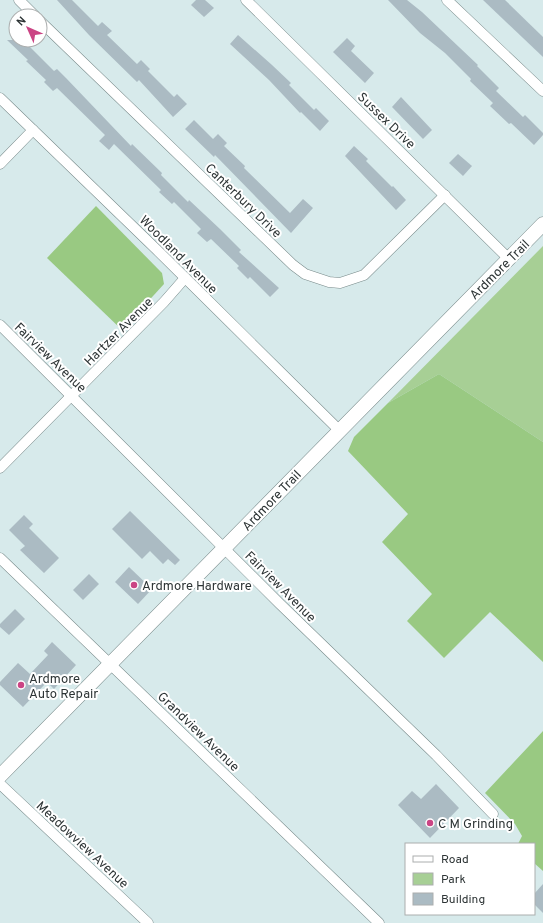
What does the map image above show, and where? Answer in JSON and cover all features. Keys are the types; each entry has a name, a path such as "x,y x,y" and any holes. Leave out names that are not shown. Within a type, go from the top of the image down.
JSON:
{"street":[{"path":"19,0 27,8"},
{"name":"Sussex Drive","path":"246,0 510,259"},
{"path":"447,0 543,91"},
{"name":"Canterbury Drive","path":"48,28 293,265 305,274 316,279 340,283 364,276 445,196"},
{"name":"Woodland Avenue","path":"0,98 339,430"},
{"path":"0,164 33,130"},
{"name":"Ardmore Trail","path":"0,776 543,224"},
{"name":"Hartzer Avenue","path":"0,468 164,302 185,278"},
{"name":"Fairview Avenue","path":"0,325 436,754 493,814"},
{"name":"Grandview Avenue","path":"0,558 111,663 379,923"},
{"name":"Meadowview Avenue","path":"0,784 148,923"}],"green space":[{"path":"96,206 162,273 164,284 122,330 47,258"},
{"path":"543,246 543,442 439,374 388,403"},
{"path":"439,374 543,442 543,662 490,612 444,658 407,621 432,594 382,542 408,514 348,451 354,437 388,403"},
{"path":"543,731 543,871 535,864 535,843 518,843 522,836 515,824 485,793"}],"building":[{"path":"57,0 72,0 98,26 102,22 112,31 107,35 137,64 141,60 150,69 148,71 174,97 177,94 187,104 173,117 139,80 137,82 89,35"},
{"path":"196,0 205,0 214,8 204,17 191,5"},
{"path":"388,0 407,0 422,12 478,65 477,66 499,88 496,91 523,117 525,115 543,133 534,145 511,123 509,124 490,106 493,103 470,81 471,79 445,53 420,33"},
{"path":"483,0 505,0 543,37 543,57"},
{"path":"238,35 291,83 289,85 314,110 316,108 329,121 320,131 301,112 300,113 269,80 230,44"},
{"path":"347,38 355,46 351,51 374,73 365,83 333,52"},
{"path":"15,48 31,48 54,71 57,69 131,146 132,144 162,173 161,175 188,202 189,200 241,250 239,252 279,288 270,297 250,277 248,279 237,268 239,266 211,239 207,242 197,233 201,229 174,202 172,204 159,192 161,190 114,144 109,150 99,141 105,135 57,88 53,91 44,82 46,80 26,61 28,60"},
{"path":"401,97 432,130 423,139 392,107"},
{"path":"194,120 213,139 218,134 227,143 224,146 245,166 244,168 290,213 303,199 313,208 291,233 215,155 214,157 185,129"},
{"path":"354,146 368,159 366,161 406,200 396,210 345,156"},
{"path":"458,154 472,166 463,176 449,163"},
{"path":"130,511 180,560 175,565 168,559 163,564 150,551 142,559 112,529"},
{"path":"24,515 33,524 29,528 59,558 44,573 20,550 25,546 9,530"},
{"name":"Ardmore Hardware","path":"129,567 152,589 138,604 115,582"},
{"path":"89,574 99,584 83,600 73,590"},
{"path":"15,609 25,619 9,635 0,627 0,624"},
{"path":"52,642 76,665 54,689 47,682 23,707 0,685 0,682 18,663 30,674 48,655 44,651"},
{"name":"C M Grinding","path":"436,784 459,808 430,838 398,805 412,791 421,799"},
{"path":"543,884 543,913 535,905 535,893"}],"place":[{"name":"Ardmore Hardware","path":"134,585"},
{"name":"Ardmore Auto Repair","path":"21,685"},
{"name":"C M Grinding","path":"430,823"}]}
